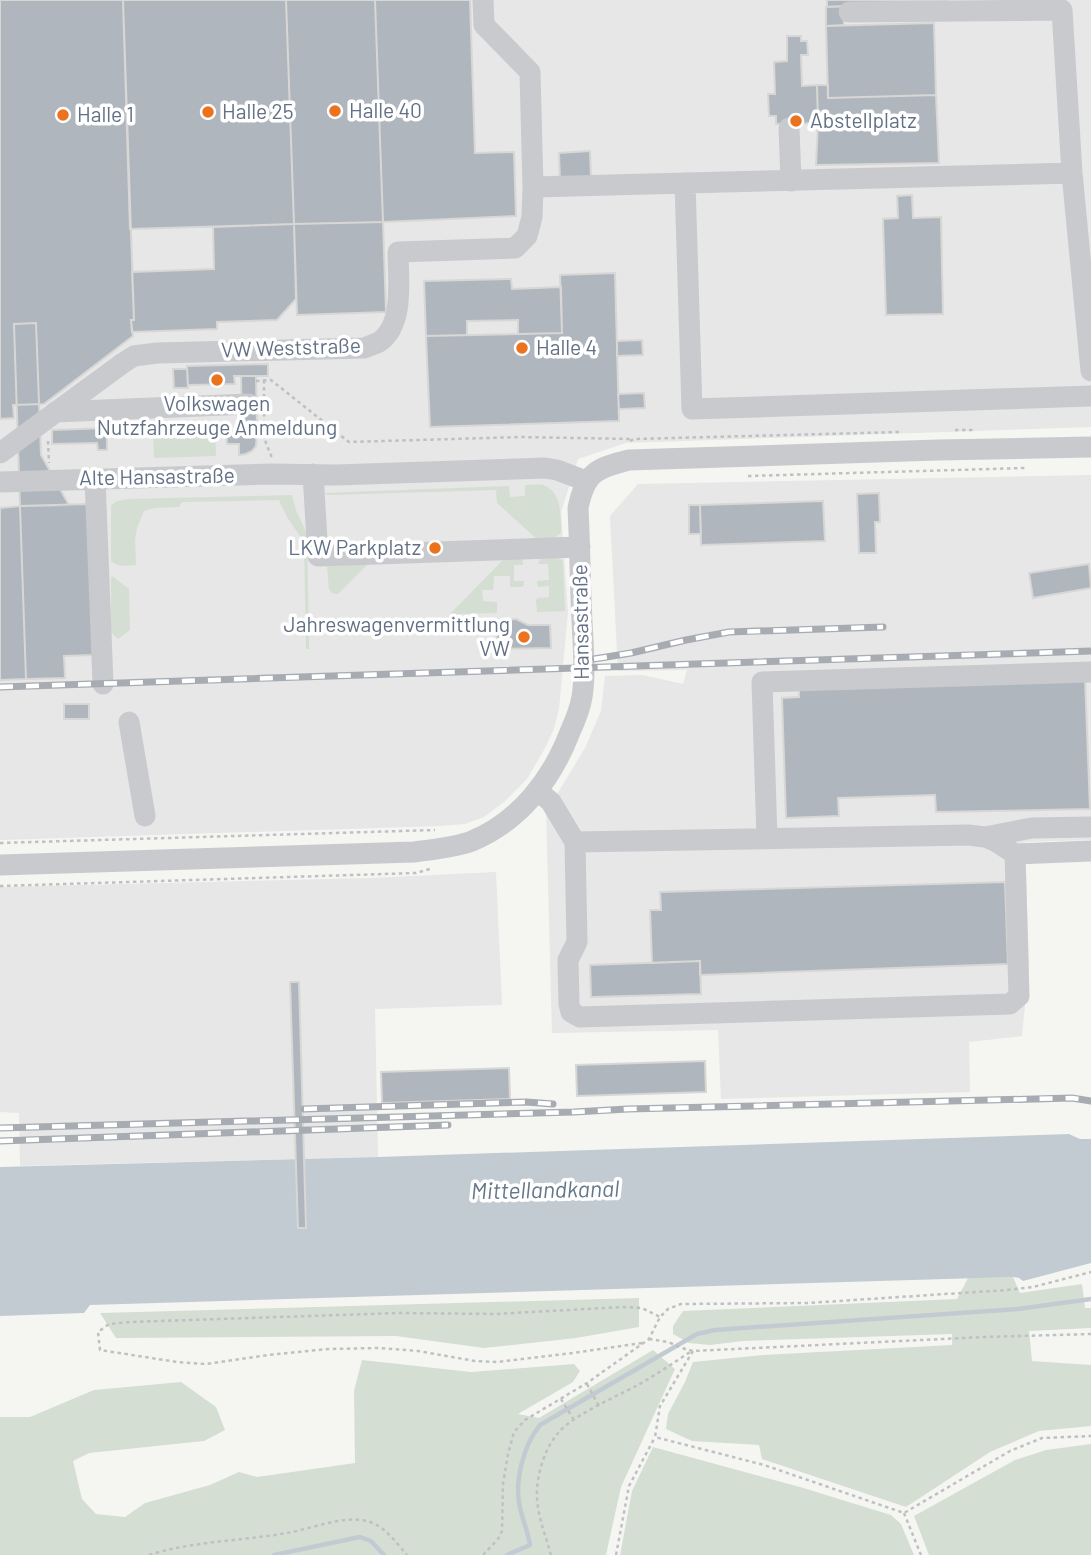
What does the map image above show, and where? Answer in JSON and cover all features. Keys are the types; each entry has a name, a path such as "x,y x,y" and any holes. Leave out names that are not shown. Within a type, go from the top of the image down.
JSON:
{"street":[{"name":"VW Weststraße","path":"0,453 134,356 148,353 364,348 381,341 392,326 398,306 398,252 515,248 527,236 532,217 530,72 484,25 482,0"},
{"path":"849,12 998,6 1062,10 1072,173 1091,371"},
{"path":"789,128 791,181"},
{"path":"533,187 1072,173"},
{"path":"685,183 692,409 1091,396"},
{"path":"49,417 249,404"},
{"path":"586,481 604,466 629,460 1091,447"},
{"name":"Alte Hansastraße","path":"0,482 545,468 586,481"},
{"path":"313,474 318,556 580,547"},
{"path":"94,479 103,684"},
{"name":"Hansastraße","path":"0,865 414,852 447,848 475,840 501,824 524,807 554,769 563,752 582,696 584,668 578,509 586,481"},
{"path":"767,838 762,682 1091,672"},
{"path":"129,722 145,816"},
{"path":"538,791 551,802 575,842 577,942 568,960 569,1004 571,1012 580,1017 1010,1004 1019,996 1015,854"},
{"path":"575,842 928,835 985,837 1032,828 1091,827"},
{"path":"985,837 1015,854 1091,851"}],"path":[{"path":"264,380 264,438 279,474"},
{"path":"256,381 271,380 349,442 521,436 634,439"},
{"path":"49,417 49,464 53,480"},
{"path":"742,476 1035,467"},
{"path":"0,843 443,830"},
{"path":"0,886 416,873 437,868"},
{"path":"483,1555 502,1531 503,1484 514,1432 525,1420 587,1384 649,1339 660,1317 668,1309 681,1304 808,1303 1007,1290 1032,1287 1091,1272"},
{"path":"642,1343 497,1362 379,1348 292,1353 206,1364 100,1350 98,1332 109,1324 130,1322 399,1313 495,1314 623,1307 642,1308 660,1317"},
{"path":"649,1339 668,1342 693,1351 1091,1334"},
{"path":"551,1555 537,1496 550,1443 560,1430 574,1420 693,1351"},
{"path":"616,1555 629,1486 655,1437 660,1406 693,1351"},
{"path":"587,1384 600,1406"},
{"path":"561,1398 574,1420"},
{"path":"655,1437 764,1465 905,1513 1010,1451 1042,1437 1091,1436"},
{"path":"905,1513 921,1555"},
{"path":"149,1555 173,1548 286,1533 347,1520 363,1520 380,1526 407,1555"}],"shaded area":[{"path":"0,0 1091,0 1091,427 626,443 578,459 561,512 568,612 559,709 554,729 527,779 484,817 465,824 440,826 0,840"},
{"path":"215,426 216,456 154,458 153,429"},
{"path":"1091,475 1091,840 1025,842 1029,965 1022,1036 969,1042 970,1092 721,1099 718,1030 552,1033 546,808 585,748 601,711 605,676 643,675 683,684 687,670 618,671 610,516 638,484"},
{"path":"525,485 543,485 554,493 560,512 561,533 554,538 538,540 497,503 496,490 324,493 509,486 510,497 525,496"},
{"path":"292,495 307,534 309,649 306,649 304,542 279,500 182,502 179,507 144,511 135,540 136,565 126,566 111,561 111,506 117,501"},
{"path":"554,556 563,561 565,611 537,612 536,600 549,597 549,586 538,587 537,581 549,580 548,564 538,564 541,557"},
{"path":"510,557 520,557 523,561 523,565 514,565 514,581 524,581 524,585 510,587 510,576 494,576 493,590 482,590 483,601 497,602 497,613 450,614 502,561"},
{"path":"368,564 338,594 329,589 327,566"},
{"path":"112,576 129,589 130,630 118,639 111,632"},
{"path":"496,872 502,1005 375,1009 378,1157 20,1166 19,1113 0,1112 0,887 370,878"},
{"path":"1013,1277 1020,1293 1082,1284 1085,1308 1091,1308 1091,1328 1029,1331 1032,1361 1091,1365 1091,1426 1039,1431 990,1452 906,1507 762,1459 759,1445 692,1441 666,1429 668,1414 693,1362 763,1355 952,1345 952,1334 743,1341 710,1345 689,1343 673,1334 673,1326 683,1311 957,1299 968,1278"},
{"path":"639,1298 639,1327 576,1338 484,1348 396,1336 116,1338 100,1313"},
{"path":"653,1350 675,1369 621,1487 606,1555 0,1555 0,1417 30,1417 94,1390 181,1382 216,1407 225,1430 204,1441 89,1453 73,1461 82,1499 96,1514 125,1517 145,1503 210,1485 239,1472 257,1477 355,1463 354,1391 362,1360 471,1372 574,1364 580,1371 573,1382 518,1414 539,1418"},
{"path":"1091,1444 1091,1555 929,1555 914,1516 1015,1460 1046,1450"},
{"path":"653,1447 891,1515 901,1524 914,1555 620,1555 632,1491"}],"water":[{"name":"Mittellandkanal","path":"1069,1134 1080,1139 1091,1139 1091,1263 1023,1281 1013,1277 90,1305 84,1313 0,1316 0,1167"}],"building":[{"name":"Halle 1","path":"0,0 123,0 134,320 131,320 133,336 44,404 13,405 14,418 0,419"},
{"name":"Halle 25","path":"123,0 286,0 294,224 130,229"},
{"name":"Halle 40","path":"286,0 375,0 383,222 294,224"},
{"path":"375,0 470,0 475,153 514,152 516,216 383,222"},
{"path":"827,0 947,0 947,3 827,7"},
{"path":"843,6 844,25 826,26 826,7"},
{"path":"934,23 936,95 828,98 826,26"},
{"path":"787,36 801,36 801,41 807,41 808,55 801,55 802,86 817,85 818,123 776,124 776,116 769,116 768,94 775,94 774,62 787,61"},
{"path":"817,85 828,85 828,98 936,95 939,163 816,165"},
{"path":"590,151 591,179 560,180 559,153"},
{"path":"912,195 913,218 941,217 943,314 886,315 883,219 898,218 897,196"},
{"path":"383,222 386,312 297,315 294,224"},
{"path":"294,224 296,299 277,320 217,322 217,329 132,332 132,272 214,269 213,227"},
{"name":"Halle 4","path":"615,273 619,421 430,427 426,336 562,333 560,275"},
{"path":"511,279 512,289 561,287 562,333 518,334 518,320 467,321 467,335 426,336 424,281"},
{"path":"36,323 41,455 69,505 20,506 14,324"},
{"path":"642,340 643,355 617,356 617,341"},
{"path":"268,364 268,376 234,376 235,384 188,385 187,366"},
{"path":"173,369 187,369 188,388 174,388"},
{"path":"241,376 256,376 257,430 242,430"},
{"path":"644,393 645,408 619,409 618,394"},
{"path":"107,428 107,450 98,450 97,443 52,444 52,430"},
{"path":"226,430 257,430 256,446 252,451 239,455 239,444 227,444"},
{"path":"879,493 880,522 875,522 876,553 859,553 857,494"},
{"path":"823,501 825,541 701,545 700,505"},
{"path":"88,504 94,655 64,656 65,678 26,679 20,506"},
{"path":"689,505 700,505 701,534 689,534"},
{"path":"20,506 26,679 0,680 0,508"},
{"path":"1089,564 1091,588 1033,598 1029,573"},
{"name":"Jahreswagenvermittlung VW","path":"516,619 528,625 550,625 551,648 497,649 496,620"},
{"path":"1085,678 1090,809 936,812 935,795 838,798 839,816 786,818 782,698 799,697 799,685"},
{"path":"64,704 89,704 89,719 64,719"},
{"path":"1005,882 1008,964 700,975 700,961 652,963 650,910 661,910 660,892"},
{"path":"700,961 701,994 591,997 590,965"},
{"path":"290,982 299,982 306,1228 298,1228"},
{"path":"705,1061 706,1092 577,1096 576,1065"},
{"path":"509,1068 510,1099 382,1103 381,1072"}],"waterway":[{"path":"507,1555 530,1545 520,1508 518,1487 521,1465 529,1443 540,1425 697,1334 715,1330 1018,1309 1091,1299"},
{"path":"274,1555 360,1537 371,1541 384,1555"}],"railway":[{"path":"594,659 729,632 883,627"},
{"path":"0,687 1091,651"},
{"path":"0,1128 1072,1098 1091,1101"},
{"path":"304,1109 526,1102 553,1104"},
{"path":"0,1141 448,1125"}],"place":[{"name":"Halle 40","path":"335,111"},
{"name":"Halle 25","path":"208,112"},
{"name":"Halle 1","path":"63,115"},
{"name":"Abstellplatz","path":"796,121"},
{"name":"Halle 4","path":"522,348"},
{"name":"Volkswagen Nutzfahrzeuge Anmeldung","path":"217,380"},
{"name":"LKW Parkplatz","path":"435,548"},
{"name":"Jahreswagenvermittlung VW","path":"524,637"}]}
